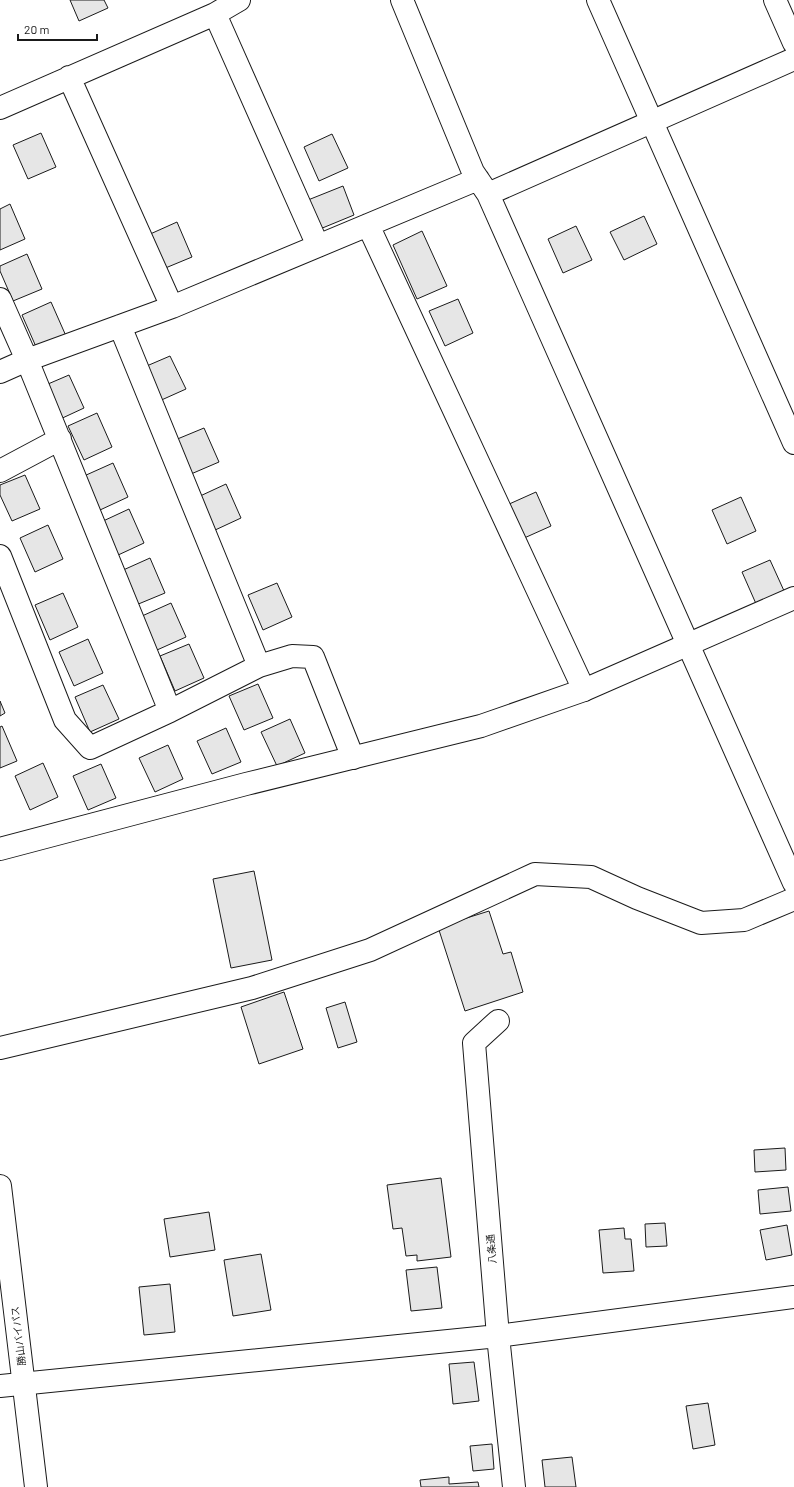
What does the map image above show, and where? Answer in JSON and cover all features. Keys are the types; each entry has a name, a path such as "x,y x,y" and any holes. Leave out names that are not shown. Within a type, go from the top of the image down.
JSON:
{"street":[{"path":"0,108 214,14 239,0"},
{"path":"402,0 473,172 483,186 794,883"},
{"path":"598,0 794,443"},
{"path":"775,0 794,43"},
{"path":"214,14 318,246"},
{"path":"0,372 27,360 172,308 368,225 483,186 652,121 794,59"},
{"path":"69,77 172,308"},
{"path":"368,225 584,690"},
{"path":"0,299 27,360 170,711"},
{"path":"120,326 259,666"},
{"path":"0,471 60,440"},
{"path":"0,556 64,720 90,748 170,711 259,666 292,656 312,657 353,758"},
{"path":"0,849 246,784 481,726 584,690 794,598"},
{"path":"0,1048 252,988 370,950 535,874 591,877 637,898 701,923 744,920 794,899"},
{"name":"八条通","path":"498,1021 474,1043 498,1336 514,1487"},
{"name":"勝山バイパス","path":"0,1186 36,1487"},
{"path":"0,1386 498,1336 794,1297"}],"building":[{"path":"70,0 104,0 108,8 79,21"},
{"path":"41,133 56,167 28,179 13,145"},
{"path":"332,134 348,168 319,181 304,147"},
{"path":"343,186 354,215 320,229 308,200"},
{"path":"10,204 25,239 0,250 0,209"},
{"path":"644,216 657,244 624,260 610,232"},
{"path":"177,222 192,257 163,269 148,235"},
{"path":"576,226 592,260 563,273 548,239"},
{"path":"422,231 447,286 417,299 393,245"},
{"path":"27,254 42,289 13,301 0,271 0,266"},
{"path":"458,299 473,333 445,346 429,311"},
{"path":"51,302 66,336 37,349 22,315"},
{"path":"170,356 186,389 157,402 142,368"},
{"path":"69,375 84,408 56,421 41,387"},
{"path":"97,413 112,447 84,460 68,426"},
{"path":"204,428 219,462 191,474 175,440"},
{"path":"113,463 128,497 100,510 84,476"},
{"path":"25,475 40,509 12,521 0,495 0,485"},
{"path":"226,484 241,518 213,531 198,497"},
{"path":"536,492 551,526 522,539 507,505"},
{"path":"741,497 756,531 727,544 712,510"},
{"path":"129,509 144,543 116,556 101,522"},
{"path":"48,525 63,559 35,572 20,538"},
{"path":"150,558 165,593 136,605 121,571"},
{"path":"770,560 785,593 757,606 742,572"},
{"path":"277,583 292,617 263,630 248,595"},
{"path":"63,593 78,627 50,640 35,605"},
{"path":"171,603 186,637 157,650 142,616"},
{"path":"88,639 103,673 74,686 59,652"},
{"path":"189,644 204,678 175,691 160,656"},
{"path":"258,684 273,718 244,730 229,696"},
{"path":"103,685 119,719 90,732 75,697"},
{"path":"0,701 5,713 0,716"},
{"path":"290,719 305,753 277,766 261,732"},
{"path":"2,726 17,761 0,768 0,727"},
{"path":"226,728 241,762 212,774 197,741"},
{"path":"168,745 183,779 155,792 139,758"},
{"path":"43,763 58,797 30,810 15,776"},
{"path":"101,764 116,798 88,810 73,776"},
{"path":"254,871 272,960 231,968 213,879"},
{"path":"489,911 503,954 511,952 523,992 465,1011 438,927"},
{"path":"284,992 303,1049 259,1064 241,1007"},
{"path":"345,1002 357,1042 338,1048 326,1008"},
{"path":"785,1148 786,1170 755,1172 754,1150"},
{"path":"441,1178 451,1257 417,1261 417,1255 406,1256 402,1228 393,1229 387,1185"},
{"path":"788,1187 791,1211 760,1214 758,1190"},
{"path":"209,1212 215,1250 170,1257 164,1219"},
{"path":"665,1223 667,1246 646,1247 645,1224"},
{"path":"787,1225 792,1255 766,1260 760,1230"},
{"path":"624,1228 625,1239 631,1239 634,1271 603,1273 599,1230"},
{"path":"261,1254 271,1310 233,1316 224,1260"},
{"path":"437,1267 442,1308 411,1311 406,1270"},
{"path":"170,1284 175,1332 144,1335 139,1287"},
{"path":"474,1362 479,1401 453,1404 449,1364"},
{"path":"708,1403 715,1445 693,1449 686,1406"},
{"path":"492,1444 494,1469 473,1471 470,1446"},
{"path":"572,1457 576,1487 545,1487 542,1460"},
{"path":"449,1477 449,1484 478,1482 479,1487 421,1487 420,1480"}]}
